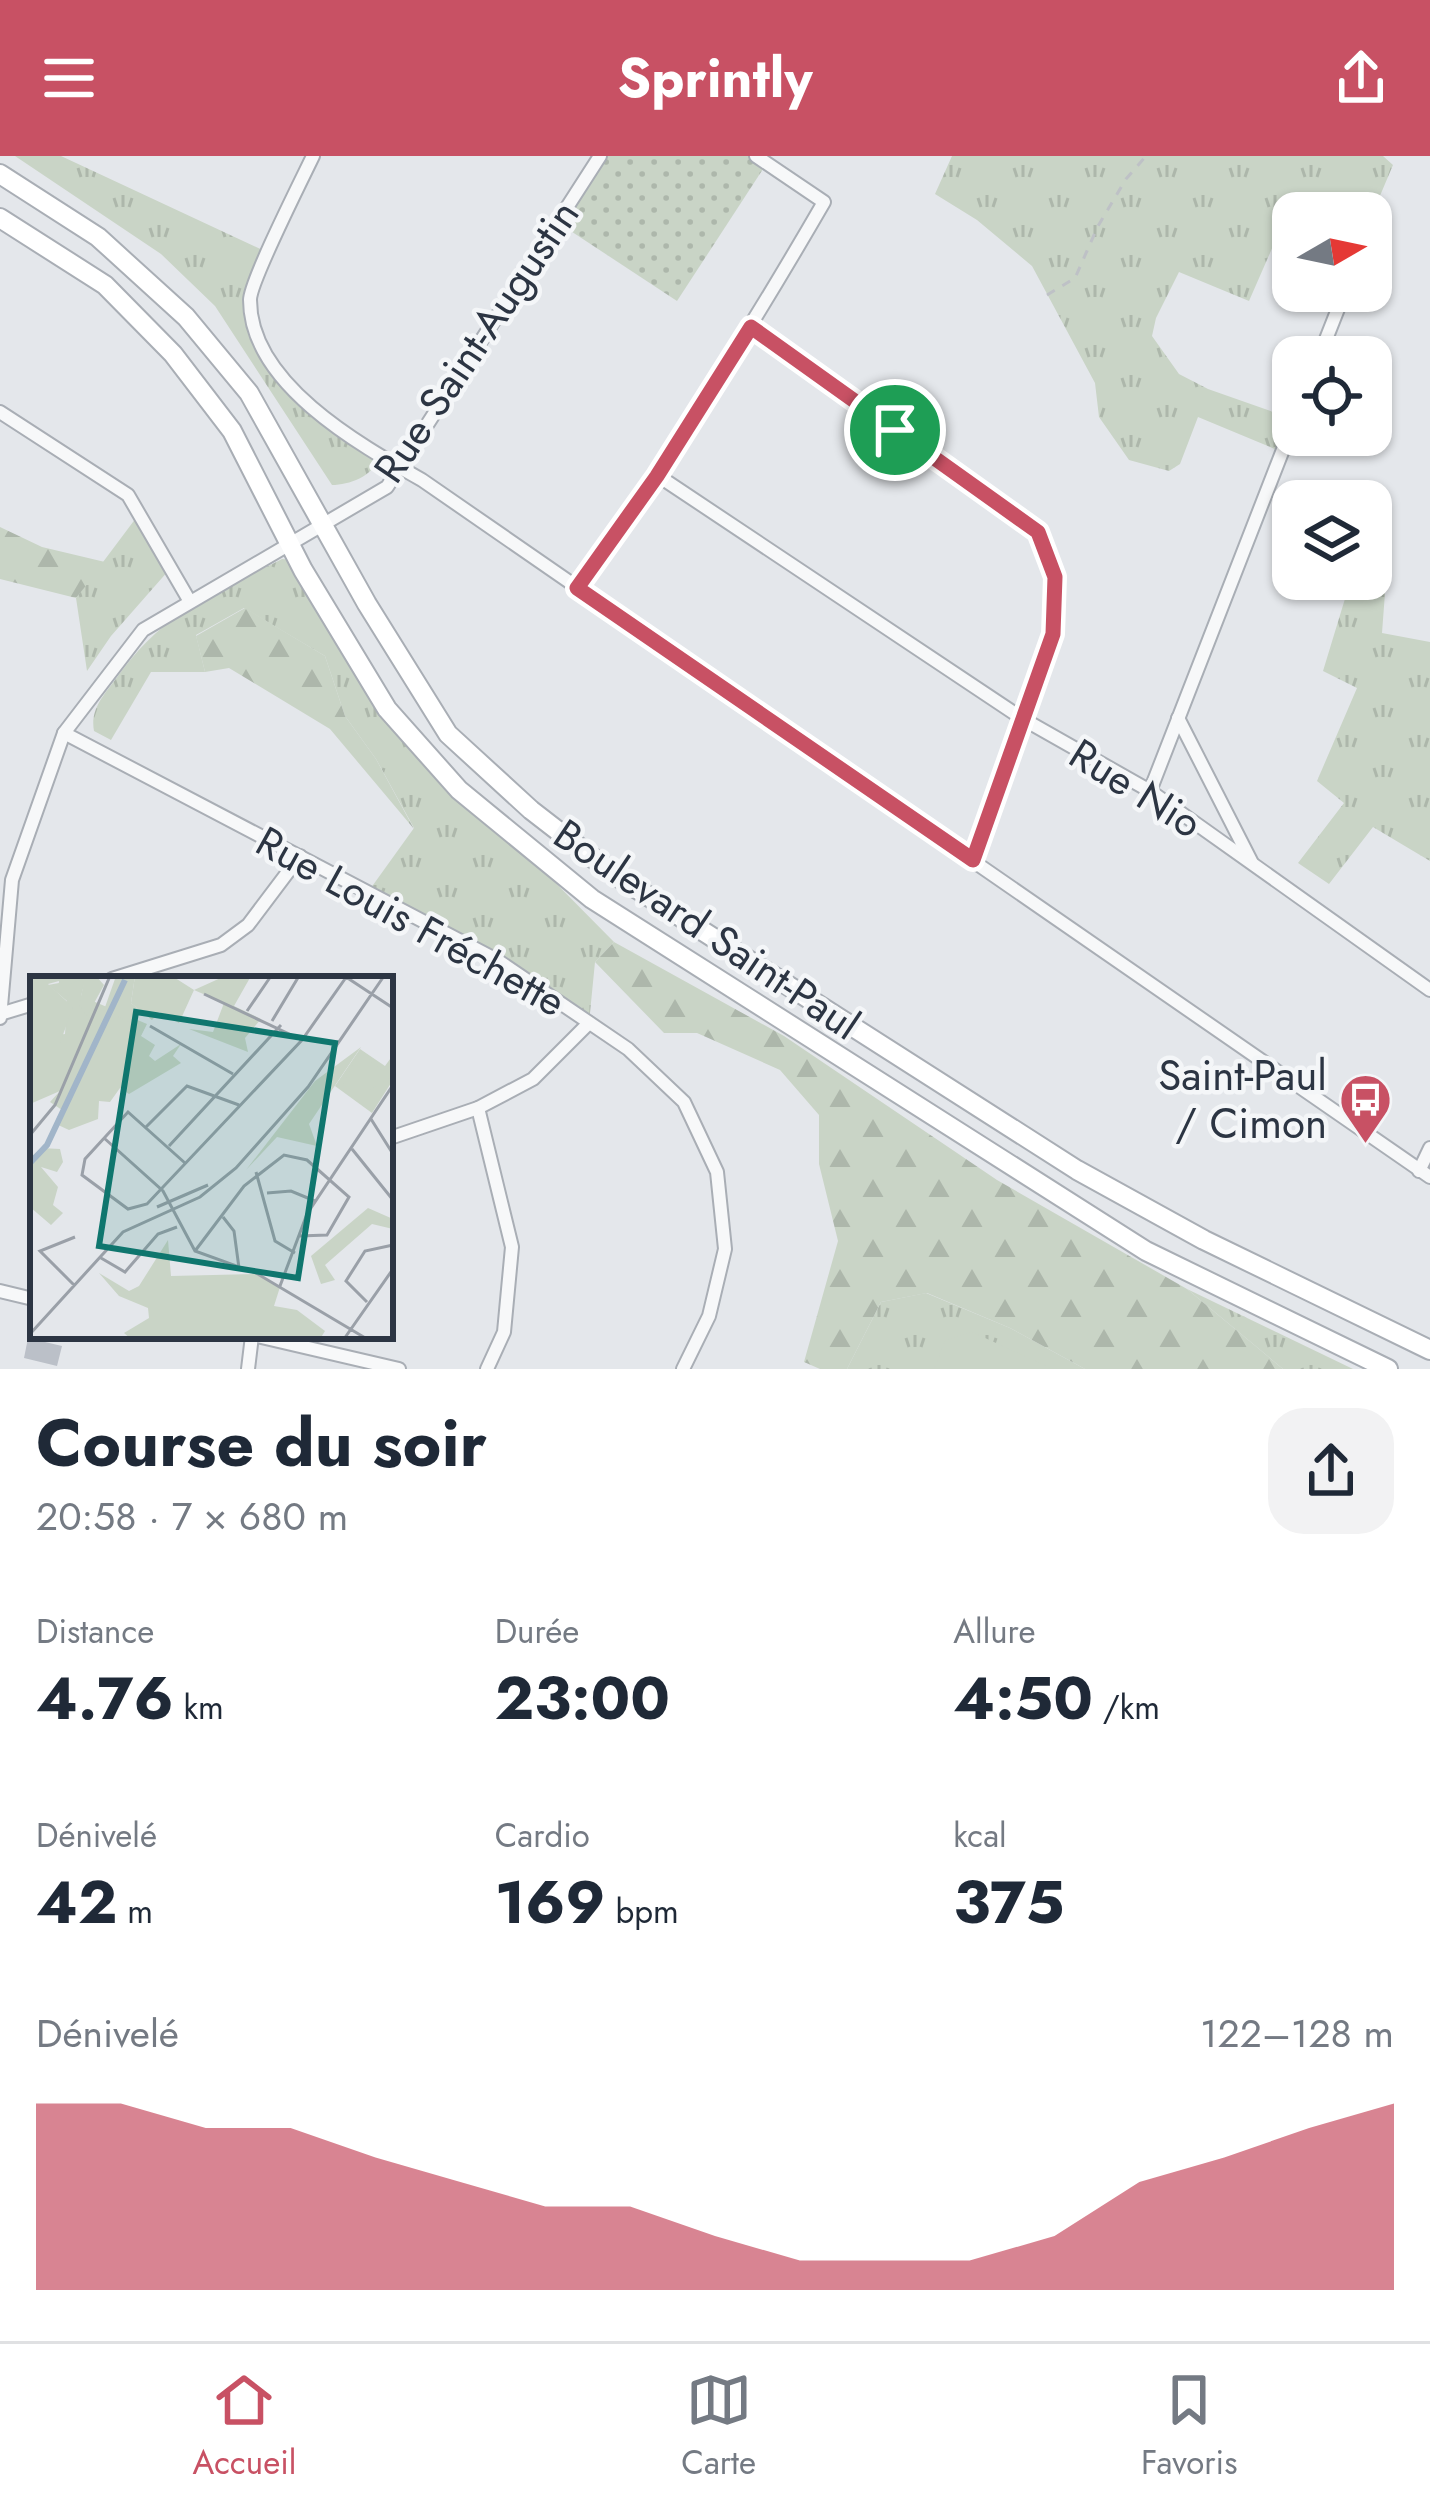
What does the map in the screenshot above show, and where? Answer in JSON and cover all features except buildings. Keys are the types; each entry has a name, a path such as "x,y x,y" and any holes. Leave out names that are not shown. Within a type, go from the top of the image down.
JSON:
{"main road":[{"name":"Boulevard Saint-Paul","path":"0,174 98,237 186,317 249,393 448,734 531,810 615,875 1077,1170 1204,1240 1430,1350"},
{"name":"Boulevard Saint-Paul","path":"0,218 105,285 173,353 232,431 285,549 387,709 459,790 592,899 1147,1251 1388,1369"}],"street":[{"path":"313,156 249,297 260,348 299,400 1424,1174 1430,1148"},
{"name":"Rue Saint-Augustin","path":"0,1016 12,880 64,733 143,630 387,487 600,156"},
{"path":"577,588 657,476 824,202 757,156"},
{"path":"751,327 1038,532 1055,577 1053,634 973,860"},
{"path":"0,412 128,495 189,600"},
{"path":"1150,791 1280,456"},
{"name":"Rue Nio","path":"657,476 1023,719 1150,791 1430,989"},
{"path":"1178,718 1251,862"},
{"name":"Rue Louis Fréchette","path":"64,733 497,960 628,1049 684,1102 717,1172 724,1249 709,1316 683,1369"},
{"path":"122,976 221,945 248,925 300,856"},
{"path":"0,1016 30,1005"},
{"path":"393,1137 478,1108 533,1079 590,1022"},
{"path":"478,1108 512,1247 504,1333 487,1369"},
{"path":"0,1291 30,1298"},
{"path":"248,1369 254,1339"},
{"path":"268,1339 399,1369"}],"path":[{"path":"1047,295 1075,278 1098,226 1146,156"}],"green space":[{"path":"15,156 61,156 269,253 249,297 259,348 299,400 378,459 371,470 353,481 332,485 215,306 161,254"},
{"path":"595,156 756,156 767,163 677,301 554,220"},
{"path":"952,156 1383,156 1393,165 1382,192 1272,192 1272,248 1249,301 1179,272 1152,336 1179,374 1272,412 1272,448 1198,417 1180,464 1169,471 1129,460 1099,417 1095,383 1032,266 977,220 935,194"},
{"path":"136,518 169,570 87,671 76,598"},
{"path":"0,527 42,547 105,562 76,598 0,579"},
{"path":"282,559 295,560 431,767 478,818 527,854 614,942 595,962 589,1023 368,892 414,828 376,759 345,716 325,656 244,608 196,635 205,672 151,672 111,740 94,731 102,698 152,637 190,607"},
{"path":"1345,600 1384,600 1382,633 1430,642 1430,861 1373,827 1329,884 1298,863 1344,803 1317,781 1357,688 1323,671"},
{"path":"245,608 325,656 345,716 376,759 414,829 330,729 229,668 205,672 196,636"},
{"path":"614,942 784,1036 997,1180 1187,1289 1283,1369 1085,1369 1010,1328 927,1293 881,1302 847,1369 820,1369 804,1362 838,1241 819,1164 819,1115 780,1070 697,1033 664,1033 595,962"},
{"path":"1187,1289 1353,1369 1283,1369"},
{"path":"926,1293 1010,1328 1085,1369 847,1369 881,1302"},
{"path":"972,1332 1053,1369 934,1369 945,1341"}],"place":[{"name":"Saint-Paul / Cimon","path":"1366,1145"}],"route":[{"path":"751,327 895,430 1038,532 1055,577 1053,634 973,860 577,588 657,476 751,327"}]}
